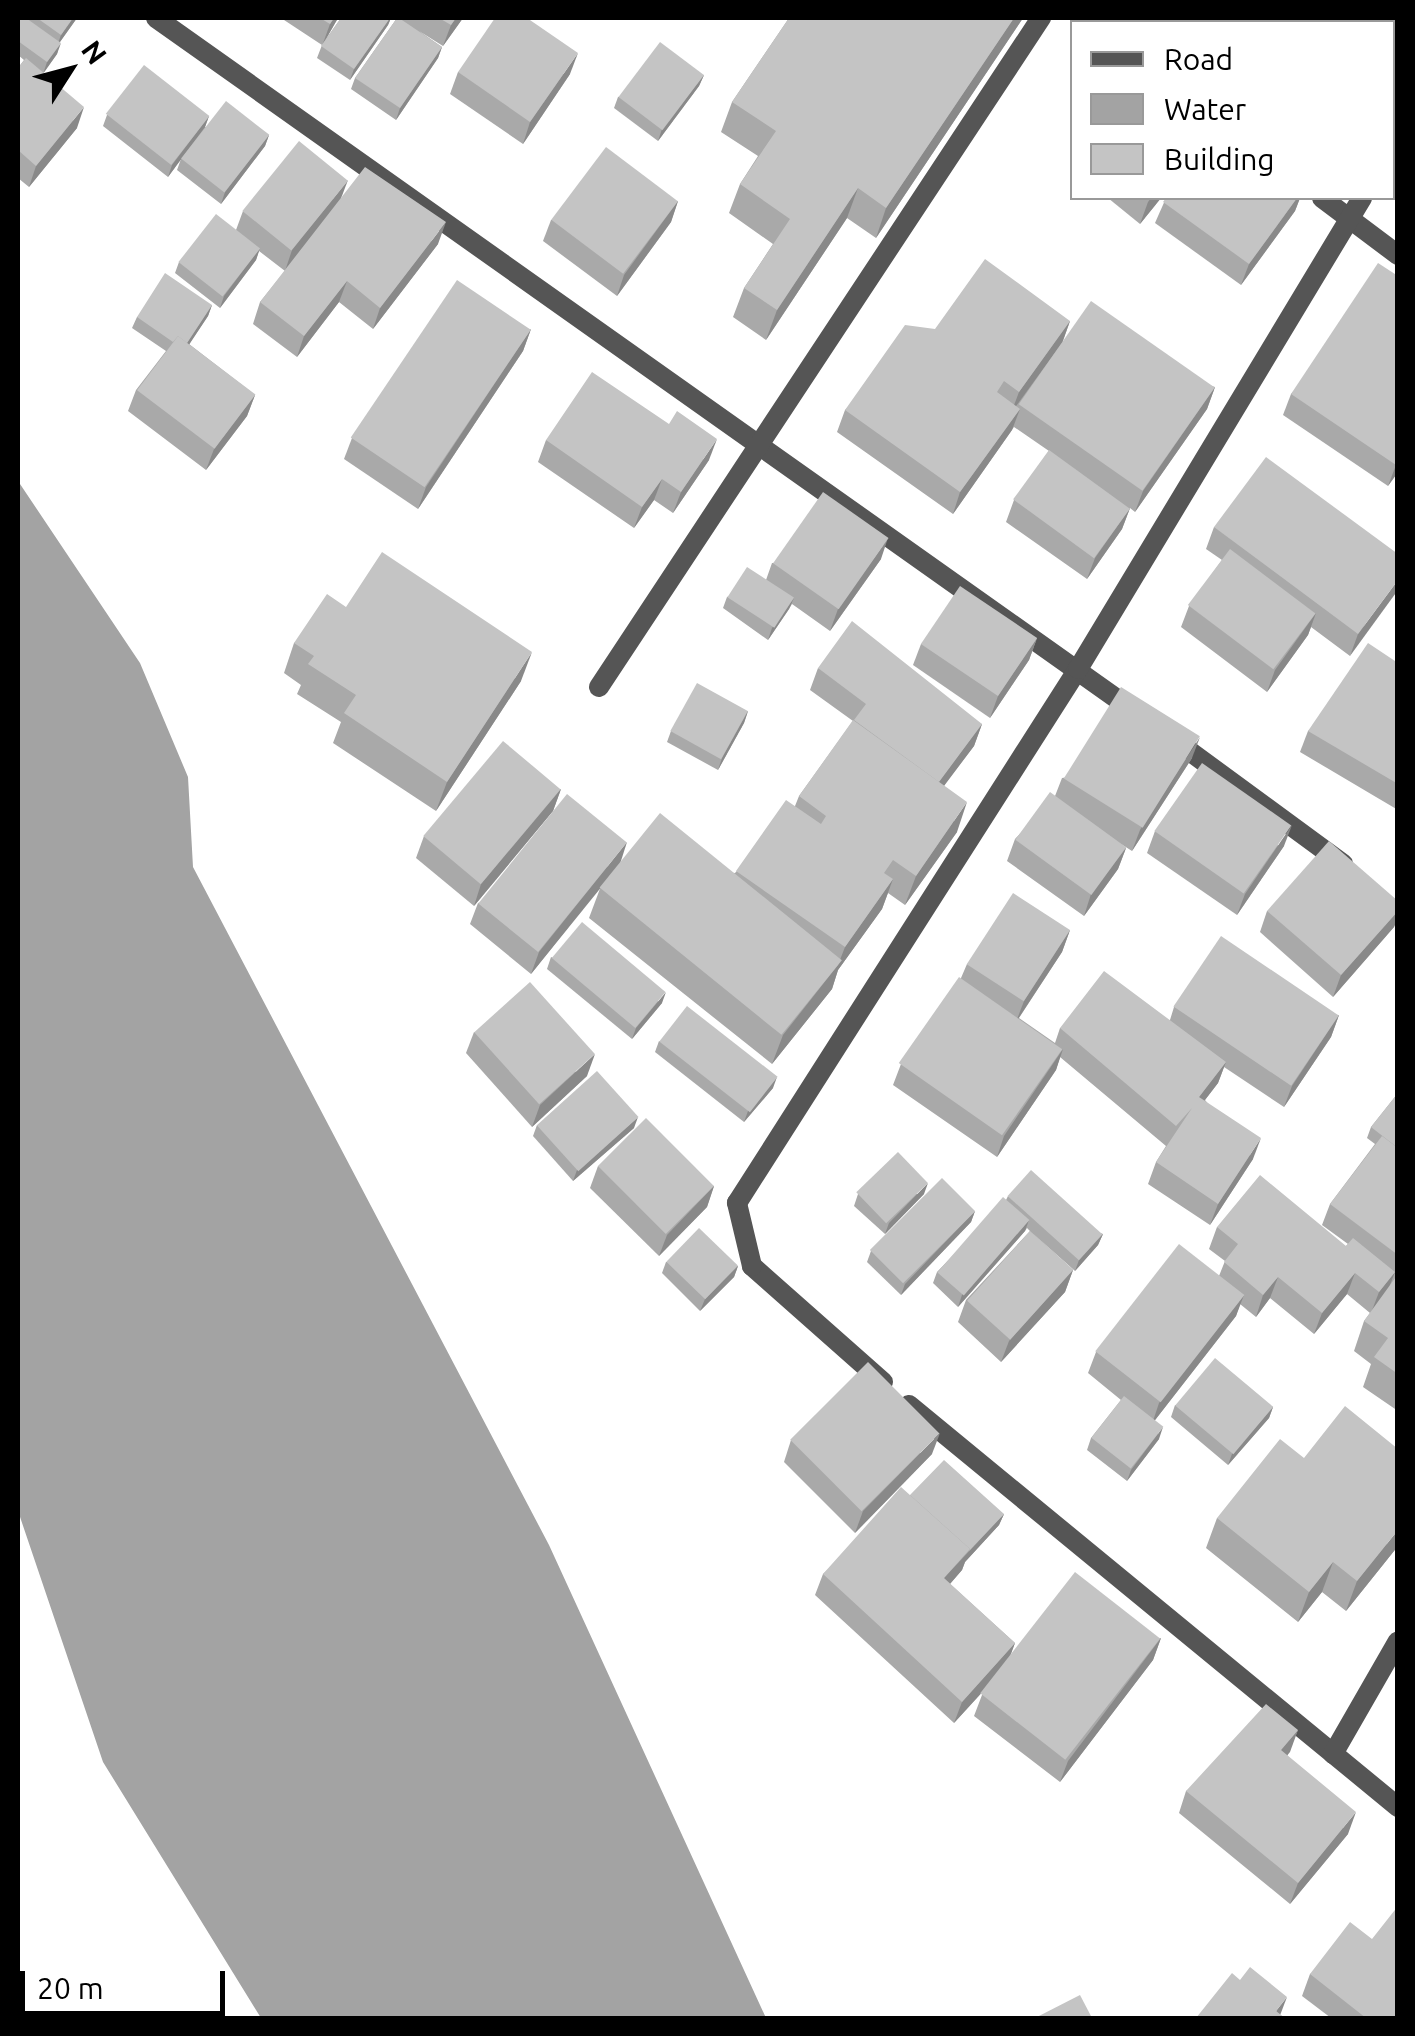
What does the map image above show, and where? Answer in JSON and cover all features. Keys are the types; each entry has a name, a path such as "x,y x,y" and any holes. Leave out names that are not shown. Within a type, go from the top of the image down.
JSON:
{"street":[{"path":"156,18 1078,669 1366,880"},
{"path":"599,687 1041,18"},
{"path":"1325,200 1398,255"},
{"path":"1361,200 1078,669 776,1130 737,1202 741,1241 774,1290 1398,1807"},
{"path":"1334,1754 1398,1641"}],"water":[{"path":"18,481 140,663 188,777 193,867 549,1545 766,2018 261,2018 103,1762 18,1511"}],"building":[{"path":"18,18 26,18 61,43 47,62 18,41"},
{"path":"37,18 73,18 61,35"},
{"path":"341,18 390,18 354,69 321,46"},
{"path":"397,18 442,47 400,108 355,78"},
{"path":"495,18 527,18 578,53 530,122 458,72"},
{"path":"789,18 1014,18 886,208 858,188 777,310 744,288 790,219 740,184 776,131 732,102"},
{"path":"1189,18 1294,18 1294,20"},
{"path":"1326,18 1398,18 1398,58 1395,20"},
{"path":"660,42 704,75 662,130 618,97"},
{"path":"26,58 84,107 36,166 18,150 18,68"},
{"path":"144,65 209,116 171,165 106,114"},
{"path":"226,101 269,135 224,192 181,159"},
{"path":"299,141 348,181 291,251 242,211"},
{"path":"606,147 678,201 623,274 551,220"},
{"path":"365,167 446,222 380,308 347,281 304,336 260,302"},
{"path":"1164,200 1296,200 1249,264"},
{"path":"216,214 260,248 223,297 178,262"},
{"path":"985,259 1070,321 1019,392 1004,381 997,392 1020,409 960,492 845,410 905,325 935,329"},
{"path":"1378,263 1398,276 1396,465 1291,394"},
{"path":"165,273 212,305 187,343 178,336 173,342 137,317"},
{"path":"457,280 531,330 425,487 351,438"},
{"path":"1091,301 1215,388 1142,491 1019,404"},
{"path":"178,336 255,394 215,449 137,390"},
{"path":"592,372 669,424 677,411 717,439 681,492 662,479 642,507 546,440"},
{"path":"1049,450 1130,509 1094,558 1013,499"},
{"path":"1266,457 1398,554 1398,580 1358,634 1214,527"},
{"path":"823,492 889,538 839,609 773,563"},
{"path":"1230,549 1315,613 1273,669 1188,605"},
{"path":"382,552 532,652 447,782 344,713 356,695 308,664 314,656 294,643 327,594 346,607"},
{"path":"747,567 794,597 774,628 727,597"},
{"path":"960,586 1037,638 998,696 921,644"},
{"path":"852,621 982,724 939,782 854,720 866,704 818,668"},
{"path":"1368,643 1398,663 1398,784 1308,731"},
{"path":"697,683 748,711 721,759 670,731"},
{"path":"1121,687 1200,736 1143,828 1064,779"},
{"path":"853,720 967,802 916,876 893,860 884,873 893,879 845,947 736,871 786,800 821,824 826,816 799,796"},
{"path":"503,741 560,789 481,884 423,836"},
{"path":"1202,763 1291,826 1244,894 1154,831"},
{"path":"1050,792 1126,847 1091,895 1015,840"},
{"path":"567,794 627,842 538,952 478,904"},
{"path":"660,813 842,960 781,1035 600,888"},
{"path":"1329,841 1398,901 1398,911 1341,975 1267,911"},
{"path":"1013,893 1070,930 1024,1001 967,964"},
{"path":"582,922 665,992 635,1028 552,958"},
{"path":"1221,936 1339,1015 1291,1086 1173,1006"},
{"path":"1104,971 1226,1062 1199,1097 1261,1138 1218,1204 1156,1162 1192,1108 1176,1126 1060,1028"},
{"path":"959,977 1062,1049 1002,1135 899,1063"},
{"path":"530,982 595,1054 539,1104 474,1032"},
{"path":"687,1006 778,1077 750,1112 659,1041"},
{"path":"597,1071 638,1117 578,1171 537,1125"},
{"path":"1398,1093 1398,1148 1371,1127"},
{"path":"646,1118 714,1186 666,1234 598,1166"},
{"path":"1382,1136 1398,1148 1398,1255 1330,1204"},
{"path":"898,1152 928,1183 886,1223 856,1192"},
{"path":"1031,1170 1102,1234 1079,1260 1008,1196"},
{"path":"1260,1175 1346,1246 1353,1238 1395,1272 1379,1292 1355,1273 1322,1313 1278,1277 1263,1295 1224,1262 1238,1244 1217,1227"},
{"path":"942,1178 975,1211 903,1283 870,1250"},
{"path":"1003,1197 1029,1220 964,1295 937,1272"},
{"path":"699,1228 738,1266 705,1299 666,1262"},
{"path":"1030,1231 1073,1270 1010,1340 967,1301"},
{"path":"1179,1244 1244,1295 1161,1402 1095,1351"},
{"path":"1398,1274 1398,1374 1374,1357 1388,1338 1364,1321"},
{"path":"1215,1358 1273,1407 1233,1454 1175,1405"},
{"path":"868,1362 939,1433 862,1511 790,1440"},
{"path":"1124,1396 1163,1427 1131,1469 1091,1438"},
{"path":"1345,1406 1398,1449 1398,1530 1357,1581 1333,1562 1309,1592 1217,1518 1280,1439 1304,1458"},
{"path":"944,1460 1004,1514 969,1551 910,1495"},
{"path":"901,1487 970,1549 944,1578 1015,1643 962,1702 823,1574"},
{"path":"1075,1572 1160,1638 1065,1760 980,1693"},
{"path":"1266,1704 1298,1730 1281,1750 1356,1812 1298,1883 1186,1791"},
{"path":"1398,1906 1398,2018 1366,2018 1310,1974 1350,1922 1372,1939"},
{"path":"1250,1967 1287,1997 1276,2011 1285,2018 1196,2018 1232,1973 1240,1980"},
{"path":"1080,1995 1092,2018 1035,2018"}]}
